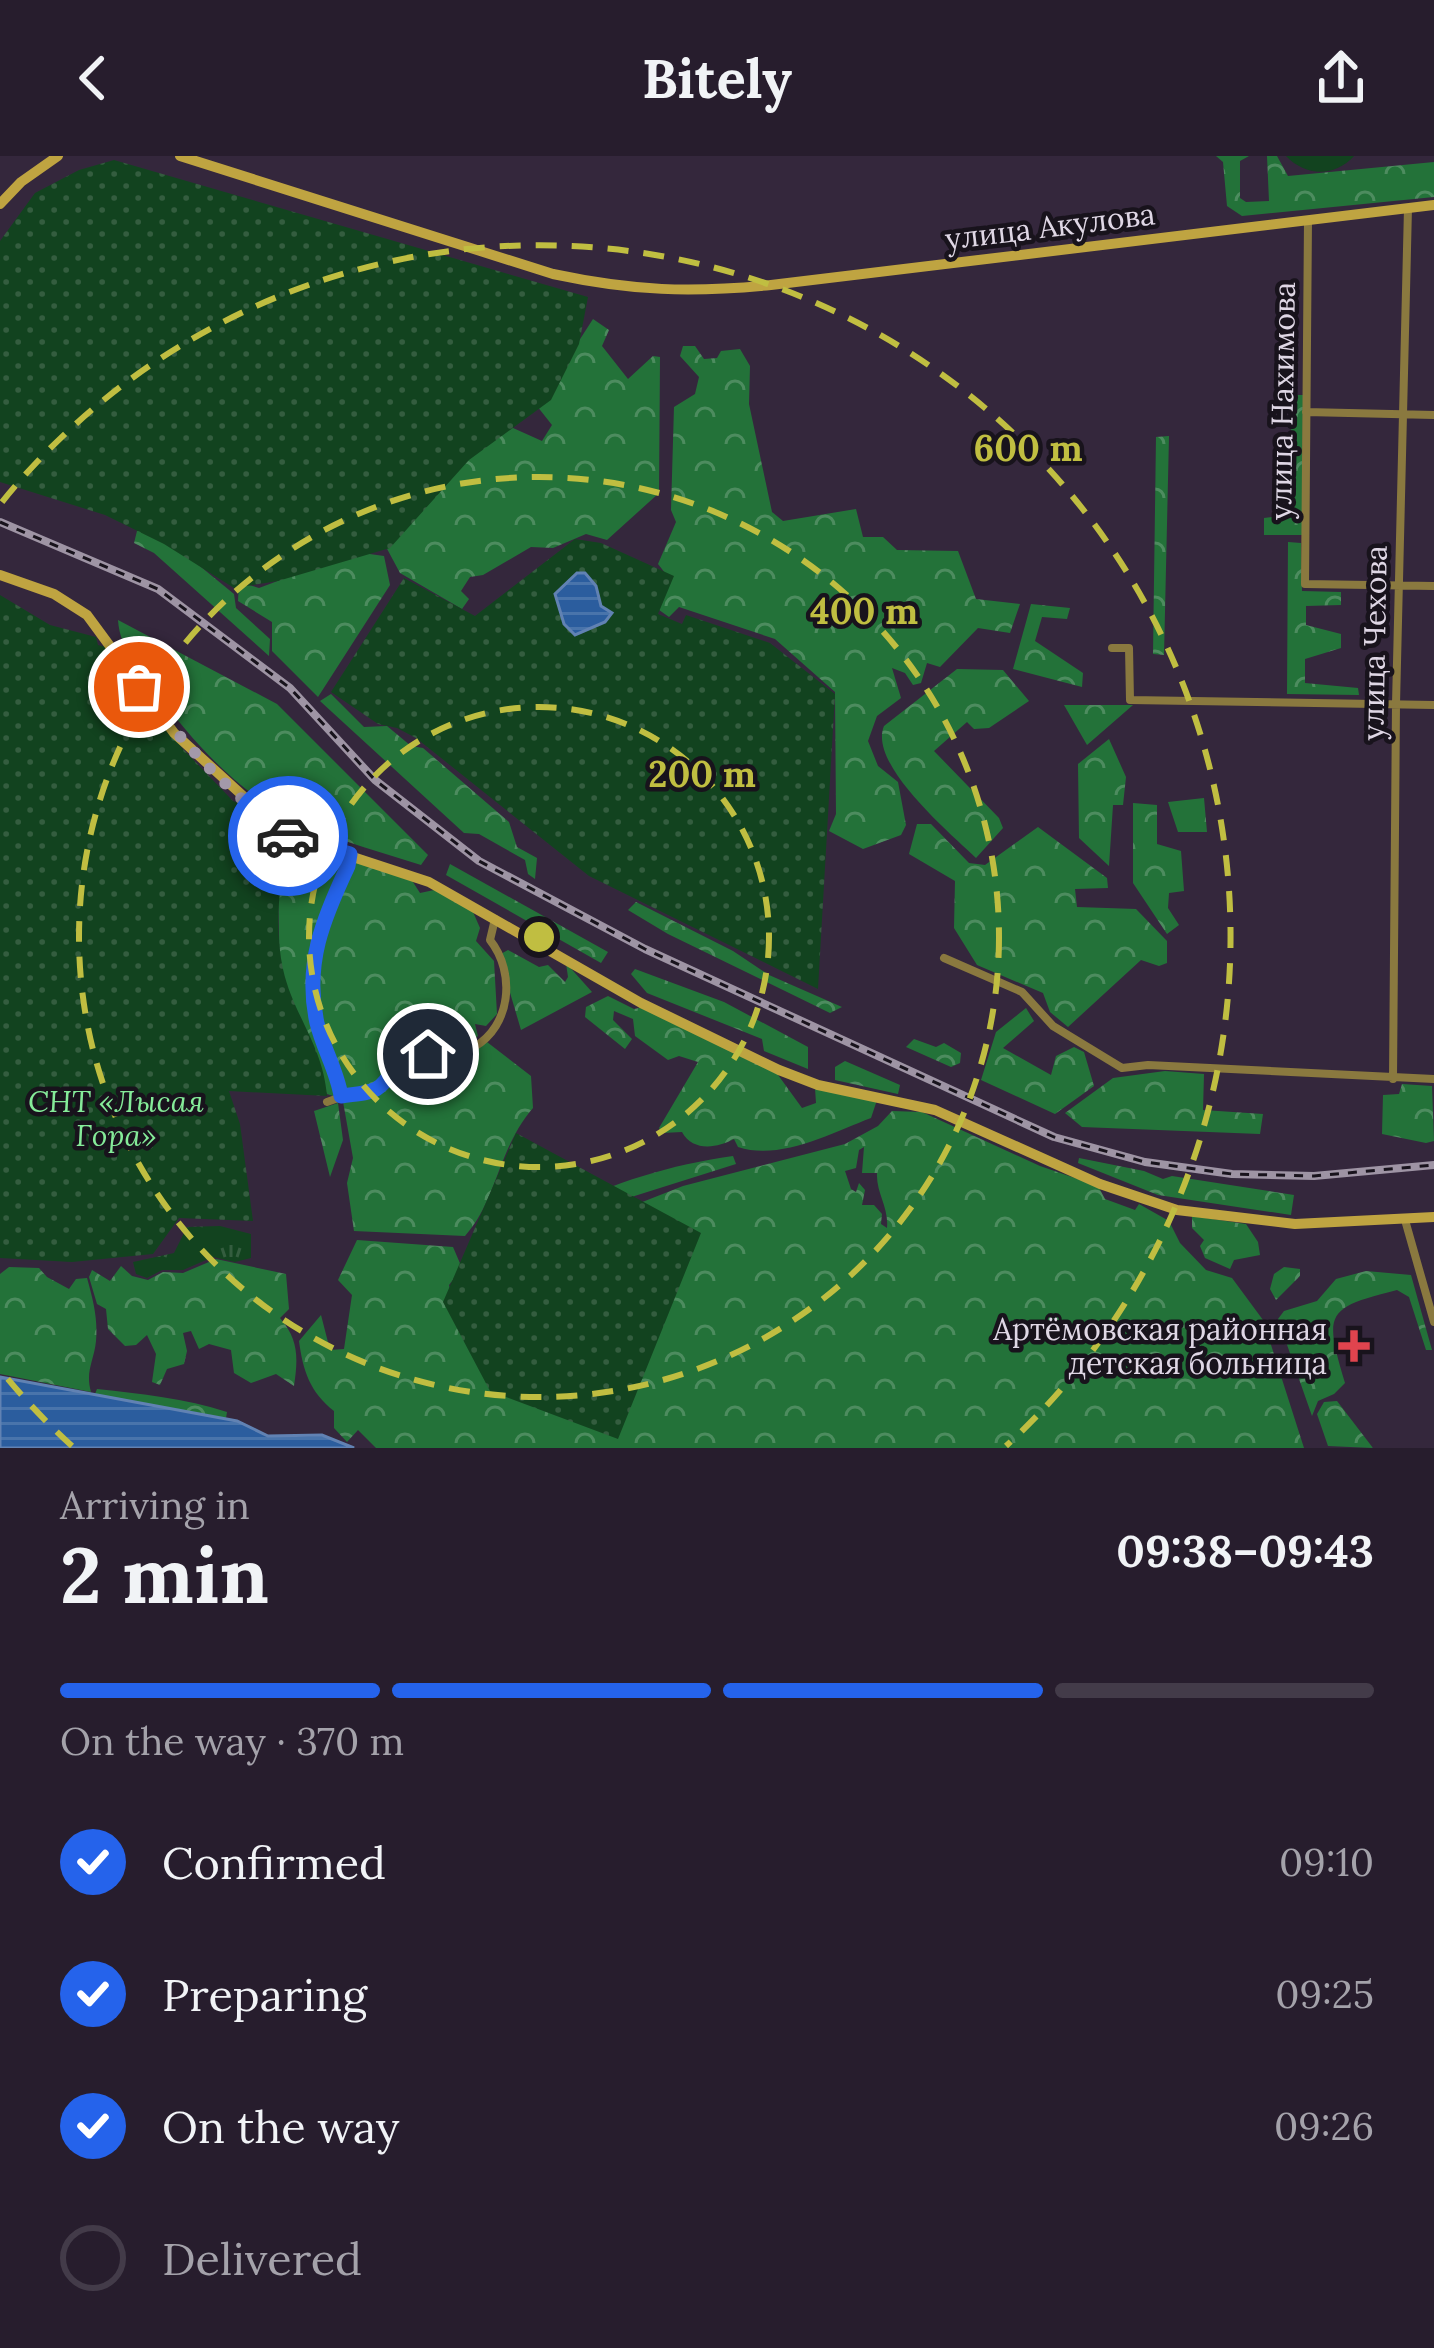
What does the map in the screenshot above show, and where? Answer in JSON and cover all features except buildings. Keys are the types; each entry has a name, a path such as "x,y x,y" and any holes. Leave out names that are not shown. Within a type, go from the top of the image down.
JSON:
{"main road":[{"path":"0,204 58,156"},
{"name":"улица Акулова","path":"180,156 553,274 672,292 771,285 1434,206"},
{"path":"0,574 54,594 87,615 174,733 286,836 429,882 641,1003 779,1070 854,1094 935,1110 1150,1204 1295,1224 1434,1217"}],"street":[{"name":"улица Чехова","path":"1393,1078 1408,208"},
{"name":"улица Нахимова","path":"1309,218 1305,584 1399,585"},
{"path":"1306,412 1434,415"},
{"path":"1399,585 1434,586"},
{"path":"1112,648 1129,648 1130,700 1434,705"},
{"path":"341,1096 318,1027 313,974 316,940 350,854"},
{"path":"327,1102 377,1090 386,1084 394,1067 461,1041 475,1047 502,1022 507,1003 500,952 490,940 496,918"},
{"path":"944,958 1022,992 1053,1026 1122,1068 1148,1065 1434,1079"},
{"path":"1405,1220 1434,1322"}],"green space":[{"path":"1216,156 1249,156 1240,161 1240,198 1246,202 1269,201 1267,156 1277,156 1288,176 1434,162 1434,197 1242,216 1227,206 1223,162"},
{"path":"1286,156 1354,156 1338,168 1320,172 1302,168"},
{"path":"114,160 588,297 579,344 551,400 469,460 390,548 278,581 234,588 164,544 105,515 0,482 0,241 35,193 79,170"},
{"path":"593,319 609,330 602,346 628,379 653,356 660,357 659,493 607,540 586,534 553,548 531,547 483,575 470,577 461,591 469,599 462,609 400,573 385,545 493,419 542,441 552,425 537,406"},
{"path":"683,346 695,346 704,359 740,349 750,366 749,404 772,512 783,521 856,509 863,537 883,537 897,550 958,551 976,599 1020,604 1010,633 978,628 940,667 927,663 921,683 913,685 905,673 892,668 901,698 877,716 868,741 878,766 898,782 906,825 901,835 863,849 829,831 836,814 835,692 775,639 679,607 669,617 655,607 669,578 658,564 676,522 671,510 674,407 695,394 699,377 680,356"},
{"path":"1292,395 1303,395 1302,535 1264,535 1264,518 1289,515"},
{"path":"1169,436 1164,655 1153,654 1156,437"},
{"path":"165,514 190,558 234,594 236,608 270,639 269,656 154,553 134,543 137,531"},
{"path":"575,539 601,543 674,576 658,614 682,624 686,615 770,643 835,694 818,989 589,876 416,738 378,724 331,692 404,578 475,616"},
{"path":"1288,542 1301,543 1302,591 1341,592 1341,605 1306,606 1306,625 1341,634 1341,648 1305,659 1305,683 1358,688 1359,695 1287,694"},
{"path":"341,550 384,556 390,585 318,697 272,651 272,622 238,601 239,582 259,588"},
{"name":"СНТ «Лысая Гора»","path":"0,595 50,625 96,637 183,749 233,801 249,807 291,847 280,891 280,955 320,1061 327,1096 229,1091 240,1124 253,1221 179,1218 153,1254 72,1262 0,1258"},
{"path":"1031,604 1070,608 1067,619 1042,617 1035,641 1083,673 1082,687 1013,669"},
{"path":"118,620 277,704 428,855 421,865 307,826 242,786 187,732 137,667 126,650"},
{"path":"957,669 1003,670 1029,701 989,728 974,729 967,722 934,751 999,818 1003,828 976,858 914,797 882,742 884,726"},
{"path":"331,694 364,727 387,726 411,746 423,748 509,822 517,847 537,858 535,879 528,874 525,860 479,834 464,833 320,701"},
{"path":"1064,705 1133,705 1087,745"},
{"path":"1109,739 1126,777 1123,805 1113,805 1109,866 1079,838 1078,764"},
{"path":"1204,798 1207,832 1178,832 1168,802"},
{"path":"1133,803 1157,805 1157,844 1181,851 1184,891 1169,893 1168,908 1179,925 1167,934 1133,883"},
{"path":"917,824 931,824 969,863 985,865 1038,827 1107,878 1108,888 1075,889 1077,907 1136,909 1167,941 1167,963 1159,966 1141,960 1068,1027 1050,1012 1043,993 977,965 954,928 955,881 909,854"},
{"path":"304,839 347,855 321,917 311,963 312,998 333,1075 333,1096 327,1094 280,979 277,844"},
{"path":"354,858 411,879 420,893 439,889 473,912 480,928 476,941 494,961 497,1014 486,1026 475,1024 478,1036 464,1047 469,1053 487,1042 531,1076 533,1108 465,1236 354,1231 347,1183 353,1158 339,1079 318,1023 314,980 318,936"},
{"path":"450,864 608,952 601,963 446,875"},
{"path":"636,902 733,951 769,975 842,1007 830,1013 668,934 628,910"},
{"path":"508,950 539,967 548,965 565,982 566,963 592,992 521,1030 499,955"},
{"path":"635,969 724,1002 808,1047 808,1069 764,1051 762,1039 647,993 631,974"},
{"path":"608,996 634,1009 644,1007 773,1068 802,1108 816,1103 815,1088 877,1100 871,1118 805,1143 771,1150 738,1147 734,1139 699,1145 682,1132 662,1133 659,1128 698,1062 679,1056 668,1060 635,1036 633,1019 614,1011 613,1020 632,1039 625,1049 585,1017 586,1007"},
{"path":"1026,1008 1034,1021 1003,1048 1051,1075 1056,1056 1074,1047 1084,1052 1094,1086 1055,1114 981,1080 996,1032"},
{"path":"914,1039 936,1047 944,1043 961,1053 960,1063 951,1067 906,1047"},
{"path":"845,1061 900,1085 898,1094 835,1080 835,1067"},
{"path":"1165,1071 1204,1074 1203,1110 1263,1114 1260,1134 1082,1127 1065,1113 1113,1078"},
{"path":"1402,1084 1432,1086 1434,1141 1382,1134 1383,1095 1399,1094"},
{"path":"338,1103 343,1140 330,1177 314,1111"},
{"path":"892,1111 922,1112 1040,1166 1098,1186 1105,1199 1135,1210 1139,1204 1169,1221 1180,1243 1206,1270 1232,1278 1263,1320 1304,1448 376,1448 358,1430 347,1442 334,1428 334,1411 309,1380 299,1341 321,1315 330,1350 344,1349 352,1295 338,1280 357,1240 453,1247 462,1268 449,1285 458,1326 589,1223 683,1186 845,1144 878,1126","holes":["864,1147 862,1173 877,1173 887,1228 874,1205 862,1205 865,1190 859,1183 856,1192 851,1189 845,1171 856,1168 859,1150"]},
{"path":"516,1133 701,1233 618,1439 490,1391 443,1302"},
{"path":"733,1156 736,1164 625,1199 557,1210 643,1176"},
{"path":"1079,1158 1163,1179 1172,1176 1294,1195 1291,1215 1158,1195 1078,1163"},
{"path":"1192,1216 1246,1224 1260,1255 1234,1260 1230,1269 1205,1258 1200,1246 1204,1240 1192,1228"},
{"path":"220,1226 251,1234 251,1258 235,1262 213,1257 147,1278 136,1274 133,1262 174,1253 187,1227"},
{"path":"216,1259 286,1274 289,1309 280,1318 296,1350 294,1386 276,1374 251,1383 234,1373 231,1350 209,1344 199,1349 191,1331 183,1333 184,1364 167,1369 160,1385 152,1382 156,1354 147,1335 136,1345 125,1346 108,1329 106,1309 97,1304 89,1277 92,1270 110,1281 121,1266 132,1276 148,1280 163,1272 183,1273"},
{"path":"9,1267 39,1268 69,1289 76,1279 87,1278 96,1325 91,1392 0,1374 0,1274"},
{"path":"1284,1267 1300,1269 1300,1276 1276,1300 1270,1289 1274,1274"},
{"path":"1366,1271 1411,1275 1432,1350 1426,1350 1409,1297 1397,1290 1343,1309 1333,1328 1345,1383 1318,1401 1312,1416 1278,1319 1284,1311 1317,1301 1336,1279"},
{"path":"97,1389 195,1403 227,1412 226,1418 95,1394"},
{"path":"1337,1401 1373,1448 1328,1446 1317,1414 1324,1402"}],"water":[{"path":"577,573 585,573 596,586 601,606 612,613 605,622 575,635 564,624 555,594"},
{"path":"0,1377 237,1421 268,1436 322,1435 354,1448 0,1448"}],"railway":[{"path":"0,522 158,589 290,688 375,780 479,861 645,949 1054,1137 1145,1162 1232,1174 1314,1176 1434,1165"}],"way so far":[{"path":"139,687 174,733 288,836"}],"place":[{"name":"Артёмовская районная детская больница","path":"1354,1346"}],"route":[{"path":"288,836 350,854 316,940 313,974 318,1027 341,1096 377,1090 386,1084 394,1067 428,1054"}]}
